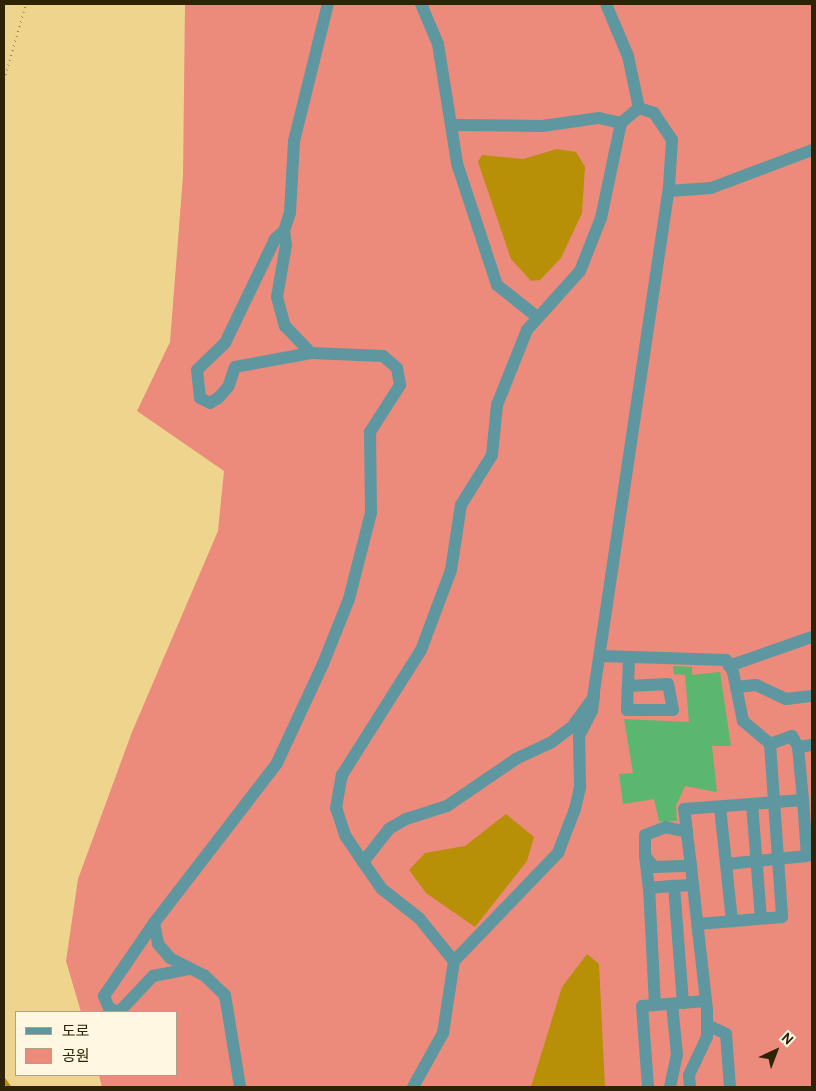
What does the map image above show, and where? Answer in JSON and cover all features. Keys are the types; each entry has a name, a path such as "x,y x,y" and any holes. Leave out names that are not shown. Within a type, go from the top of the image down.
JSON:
{"lane":[{"path":"311,353 285,326 277,298 286,245 284,231 290,213 294,141 328,4"},
{"path":"421,4 438,44 457,163 497,285 536,316"},
{"path":"606,4 628,56 639,108"},
{"path":"454,961 419,918 382,889 345,835 336,808 342,775 421,650 451,570 460,505 492,455 497,405 536,316 580,271 601,218 620,123 639,108"},
{"path":"413,1087 443,1034 454,961 558,853 575,809 580,787 579,736 592,710 602,656 669,191 672,140 654,113 639,108"},
{"path":"452,124 542,126 599,118 620,123"},
{"path":"669,191 711,188 812,150"},
{"path":"116,1011 109,1008 104,996 154,923 277,763 349,599 371,513 370,432 400,385 397,368 383,356 311,353 235,367 228,387 210,403 200,398 196,386 197,370 225,343 275,238 284,231"},
{"path":"729,666 812,637"},
{"path":"602,656 726,660 736,687 743,721 770,744 782,917 698,924"},
{"path":"628,686 629,657"},
{"path":"736,687 756,685 786,698 812,696"},
{"path":"363,862 389,829 406,819 447,806 516,759 552,742 573,726 594,695"},
{"path":"726,864 778,861 807,856 798,747 792,736 770,744"},
{"path":"798,747 812,745"},
{"path":"690,1087 689,1075 707,1037 707,1025 694,885 684,809 803,800"},
{"path":"752,804 761,918"},
{"path":"720,806 732,921"},
{"path":"655,1005 645,835 666,827 688,832"},
{"path":"645,856 654,867 691,866"},
{"path":"649,888 694,885"},
{"path":"670,1087 677,1055 678,1003 674,886"},
{"path":"154,923 158,944 188,969 204,975 225,995 240,1087"},
{"path":"120,1011 154,976 188,969"},
{"path":"648,1087 642,1006 706,1001"},
{"path":"707,1025 726,1034 730,1087"}],"path":[{"path":"4,80 26,4"}],"green space":[{"path":"185,4 812,4 812,1087 102,1087 99,1076 178,1076 178,1011 81,1011 66,961 78,879 132,732 218,531 224,471 137,411 170,342 183,176"}],"shaded area":[{"path":"557,149 576,152 585,167 582,213 561,258 540,280 531,281 511,259 478,162 482,155 523,159"},
{"path":"506,814 534,837 527,861 475,927 426,893 409,870 425,853 465,846"},
{"path":"587,954 599,964 605,1087 531,1087 562,987"}],"building":[{"path":"673,666 692,667 692,675 720,672 731,746 712,746 717,792 685,786 676,806 677,821 659,821 654,799 623,804 619,774 633,773 624,719 689,722 685,675 674,674"}],"waterway":[{"path":"4,1080 9,1087"}]}
